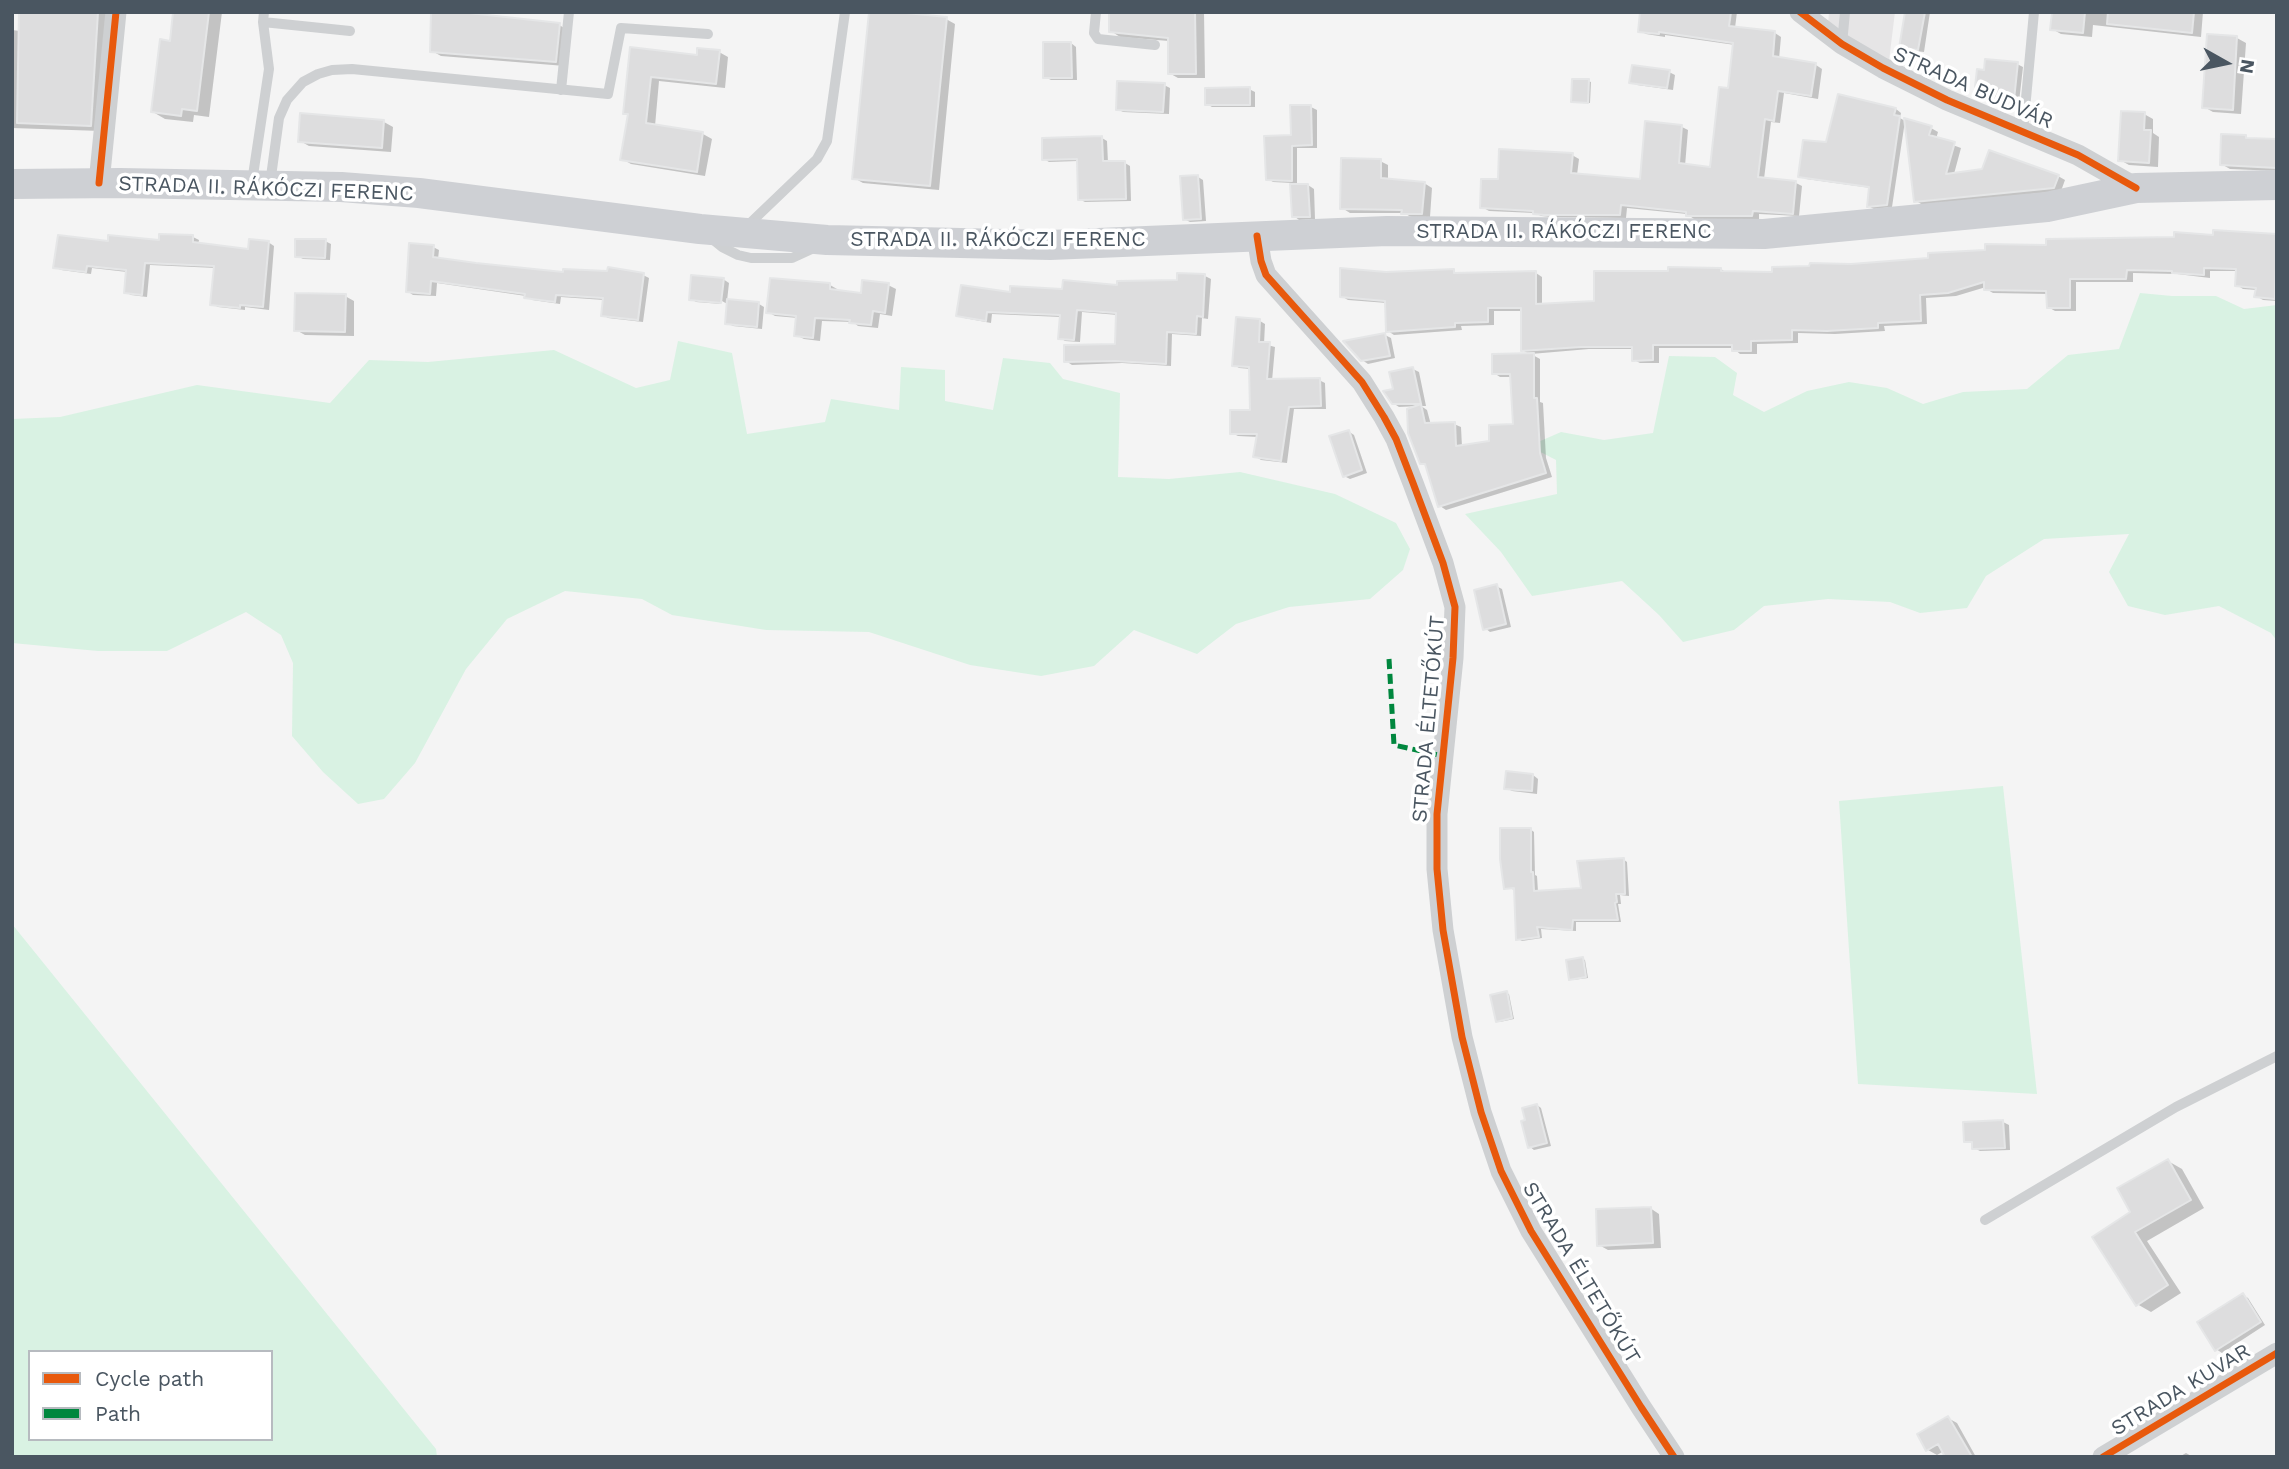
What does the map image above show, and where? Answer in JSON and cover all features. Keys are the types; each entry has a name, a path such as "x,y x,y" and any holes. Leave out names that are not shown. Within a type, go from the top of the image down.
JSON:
{"main road":[{"name":"STRADA II. RÁKÓCZI FERENC","path":"12,184 261,184 341,187 419,193 700,229 827,240 1050,245 1387,231 1764,234 2047,207 2136,188 2277,186"}],"street":[{"path":"99,183 116,12"},
{"name":"STRADA BUDVÁR","path":"1800,12 1842,44 1883,68 1947,100 2078,155 2136,188"},
{"name":"STRADA ÉLTETŐKÚT","path":"1257,236 1266,275 1362,382 1396,439 1443,563 1455,607 1453,658 1437,814 1437,869 1443,930 1462,1037 1485,1124 1502,1171 1531,1231 1674,1457"},
{"name":"STRADA KUVAR","path":"2103,1457 2277,1353"}],"lane":[{"path":"561,90 569,12"},
{"path":"740,232 817,159 827,141 845,12"},
{"path":"1096,12 1094,33 1098,39 1155,46"},
{"path":"1842,44 1845,12"},
{"path":"2023,131 2034,12"},
{"path":"261,184 269,69 264,17 350,31"},
{"path":"261,184 279,118 287,100 303,82 318,74 352,69 608,94 621,28 708,34"},
{"path":"700,229 722,247 751,258 792,258 809,252 827,240"},
{"path":"1985,1220 2176,1107 2277,1056"}],"shaded area":[{"path":"1829,12 1895,12 1889,61 1828,25"}],"green space":[{"path":"2140,293 2216,296 2244,309 2277,305 2277,641 2271,633 2219,606 2165,615 2128,606 2109,572 2129,534 2044,539 1986,576 1967,608 1920,613 1890,602 1828,599 1764,606 1734,630 1683,642 1659,615 1622,581 1532,596 1501,552 1465,514 1557,494 1556,460 1529,446 1561,432 1604,440 1653,433 1669,356 1715,357 1737,373 1733,395 1764,412 1807,391 1849,382 1887,388 1923,404 1963,392 2027,389 2068,355 2119,349"},
{"path":"678,341 732,353 747,434 825,422 831,399 899,410 901,367 945,370 945,401 993,410 1003,358 1050,363 1063,379 1120,393 1118,477 1169,479 1240,472 1335,494 1396,523 1410,549 1403,570 1370,599 1289,607 1236,624 1197,654 1134,630 1094,666 1041,676 970,665 869,632 766,630 672,615 642,599 565,591 507,619 466,669 415,763 384,799 358,804 323,772 292,736 293,663 281,635 246,612 167,651 98,651 12,643 12,419 60,417 197,385 330,403 369,360 428,362 554,350 636,388 670,380"},
{"path":"2003,786 2037,1094 1858,1084 1839,801"},
{"path":"12,924 436,1449 437,1457 12,1457"}],"building":[{"path":"19,12 98,12 91,126 17,123"},
{"path":"173,12 209,12 197,111 182,109 181,116 151,112 160,39 170,41"},
{"path":"431,12 460,12 560,23 556,62 430,52"},
{"path":"869,12 947,17 930,186 852,179"},
{"path":"1109,12 1195,12 1196,74 1168,74 1168,38 1109,32"},
{"path":"1640,12 1731,12 1729,26 1775,31 1773,56 1816,63 1811,96 1778,91 1774,121 1765,119 1758,177 1796,181 1793,214 1753,211 1752,216 1686,216 1686,212 1621,205 1620,215 1544,215 1533,214 1533,211 1480,208 1481,179 1498,179 1499,149 1573,153 1571,173 1640,179 1645,121 1682,125 1679,163 1710,167 1719,87 1728,88 1733,43 1659,32 1638,32"},
{"path":"1905,12 1925,12 1918,50 1899,48"},
{"path":"2052,12 2085,12 2083,33 2050,30"},
{"path":"2108,12 2194,12 2192,33 2107,24"},
{"path":"2207,34 2237,36 2233,110 2202,108"},
{"path":"1043,42 1071,42 1072,78 1043,78"},
{"path":"630,47 697,55 697,48 720,50 716,84 651,77 646,123 703,132 697,172 620,160 628,114 623,114"},
{"path":"1985,59 2018,62 2014,100 1981,97 1982,87 1975,87 1977,69 1984,70"},
{"path":"1632,65 1670,70 1667,88 1629,83"},
{"path":"1572,79 1589,79 1588,103 1571,102"},
{"path":"1117,81 1165,83 1163,112 1116,110"},
{"path":"1250,87 1250,105 1205,105 1205,88"},
{"path":"1838,94 1896,108 1894,115 1900,116 1887,205 1867,207 1869,187 1798,177 1803,140 1826,142"},
{"path":"1290,105 1311,105 1312,145 1292,146 1292,181 1266,180 1264,136 1291,135"},
{"path":"2121,111 2145,112 2144,130 2151,130 2149,163 2118,161"},
{"path":"300,113 384,120 382,148 298,142"},
{"path":"1904,118 1932,126 1929,135 1955,142 1946,174 1982,169 1989,150 2059,175 2054,188 1914,202"},
{"path":"2221,134 2277,139 2277,168 2220,165"},
{"path":"1102,136 1103,161 1125,161 1126,199 1078,200 1077,159 1042,160 1042,138"},
{"path":"1341,158 1381,159 1381,178 1425,182 1422,214 1401,214 1402,210 1340,209"},
{"path":"1198,175 1201,219 1183,220 1180,176"},
{"path":"1290,184 1308,184 1310,217 1292,217"},
{"path":"2213,230 2277,234 2275,299 2254,297 2256,288 2235,286 2236,269 2204,268 2204,275 2127,270 2126,279 2070,279 2070,308 2047,308 2046,291 1984,290 1984,282 1948,293 1920,295 1921,321 1878,323 1878,328 1792,330 1792,340 1751,341 1751,351 1732,351 1732,345 1653,345 1653,360 1632,361 1632,347 1521,351 1521,308 1488,308 1488,322 1455,323 1455,327 1386,332 1385,301 1340,297 1340,268 1386,272 1454,269 1454,273 1536,271 1536,304 1594,301 1594,271 1668,271 1668,267 1772,272 1772,267 1809,266 1810,263 1851,264 1928,258 1928,253 1985,250 1985,244 2046,245 2046,239 2174,237 2174,232 2213,235"},
{"path":"159,234 193,235 193,242 248,249 249,239 269,241 263,307 210,305 214,266 145,263 142,295 124,293 126,270 87,266 86,272 53,268 58,235 108,241 108,235 159,240"},
{"path":"295,239 326,239 325,258 295,257"},
{"path":"409,243 434,245 433,257 476,263 563,272 563,269 607,271 608,267 644,273 638,320 601,316 603,298 556,295 555,302 524,298 525,294 431,281 430,294 406,292"},
{"path":"1177,273 1205,274 1203,317 1197,316 1196,334 1167,332 1166,364 1064,362 1064,345 1115,344 1116,313 1077,310 1074,340 1058,339 1060,315 987,312 986,321 956,316 961,285 1010,292 1010,286 1062,289 1063,280 1117,285 1117,281 1177,280"},
{"path":"691,275 724,278 721,303 689,300"},
{"path":"770,278 830,283 830,289 861,293 862,280 889,283 885,313 873,311 871,325 849,323 850,320 815,318 813,338 794,336 796,316 766,313"},
{"path":"295,293 346,294 345,332 294,331"},
{"path":"727,299 759,302 757,327 725,324"},
{"path":"1236,317 1260,319 1259,342 1270,342 1267,379 1320,378 1321,406 1289,407 1281,461 1253,457 1257,434 1230,434 1230,410 1250,410 1249,367 1232,366"},
{"path":"1385,333 1390,356 1361,361 1343,341"},
{"path":"1534,353 1534,398 1537,398 1540,453 1546,473 1438,507 1425,464 1420,464 1408,433 1407,409 1421,404 1425,423 1455,422 1456,446 1489,441 1489,425 1513,424 1510,374 1492,374 1492,354"},
{"path":"1413,367 1421,404 1392,404 1383,391 1393,389 1389,372"},
{"path":"1349,430 1362,470 1343,477 1329,436"},
{"path":"1497,584 1506,624 1483,630 1474,590"},
{"path":"1506,771 1533,774 1532,791 1504,789"},
{"path":"1500,828 1531,828 1534,891 1581,888 1577,861 1624,858 1625,894 1616,894 1615,903 1618,920 1573,920 1572,930 1537,927 1539,937 1516,940 1514,888 1504,889"},
{"path":"1583,957 1586,977 1569,980 1566,960"},
{"path":"1507,991 1512,1018 1496,1022 1490,995"},
{"path":"1537,1104 1547,1143 1528,1148 1521,1121 1525,1120 1522,1108"},
{"path":"2003,1120 2005,1148 1972,1149 1972,1142 1964,1142 1963,1122"},
{"path":"2168,1159 2191,1200 2135,1232 2168,1285 2136,1306 2092,1237 2130,1212 2117,1188"},
{"path":"1651,1207 1653,1243 1597,1246 1596,1209"},
{"path":"2243,1293 2261,1322 2215,1351 2197,1322"},
{"path":"1948,1416 1972,1457 1945,1457 1938,1444 1926,1451 1917,1434"}],"marked path":[{"path":"1389,659 1394,745 1443,756"}],"cycle path":[{"path":"99,183 116,12"},
{"path":"1800,12 1842,44 1883,68 1947,100 2078,155 2136,188"},
{"path":"1257,236 1266,275 1362,382 1396,439 1443,563 1455,607 1453,658 1437,814 1437,869 1443,930 1462,1037 1481,1112 1501,1171 1531,1231 1674,1457"},
{"path":"2103,1457 2277,1353"}]}
